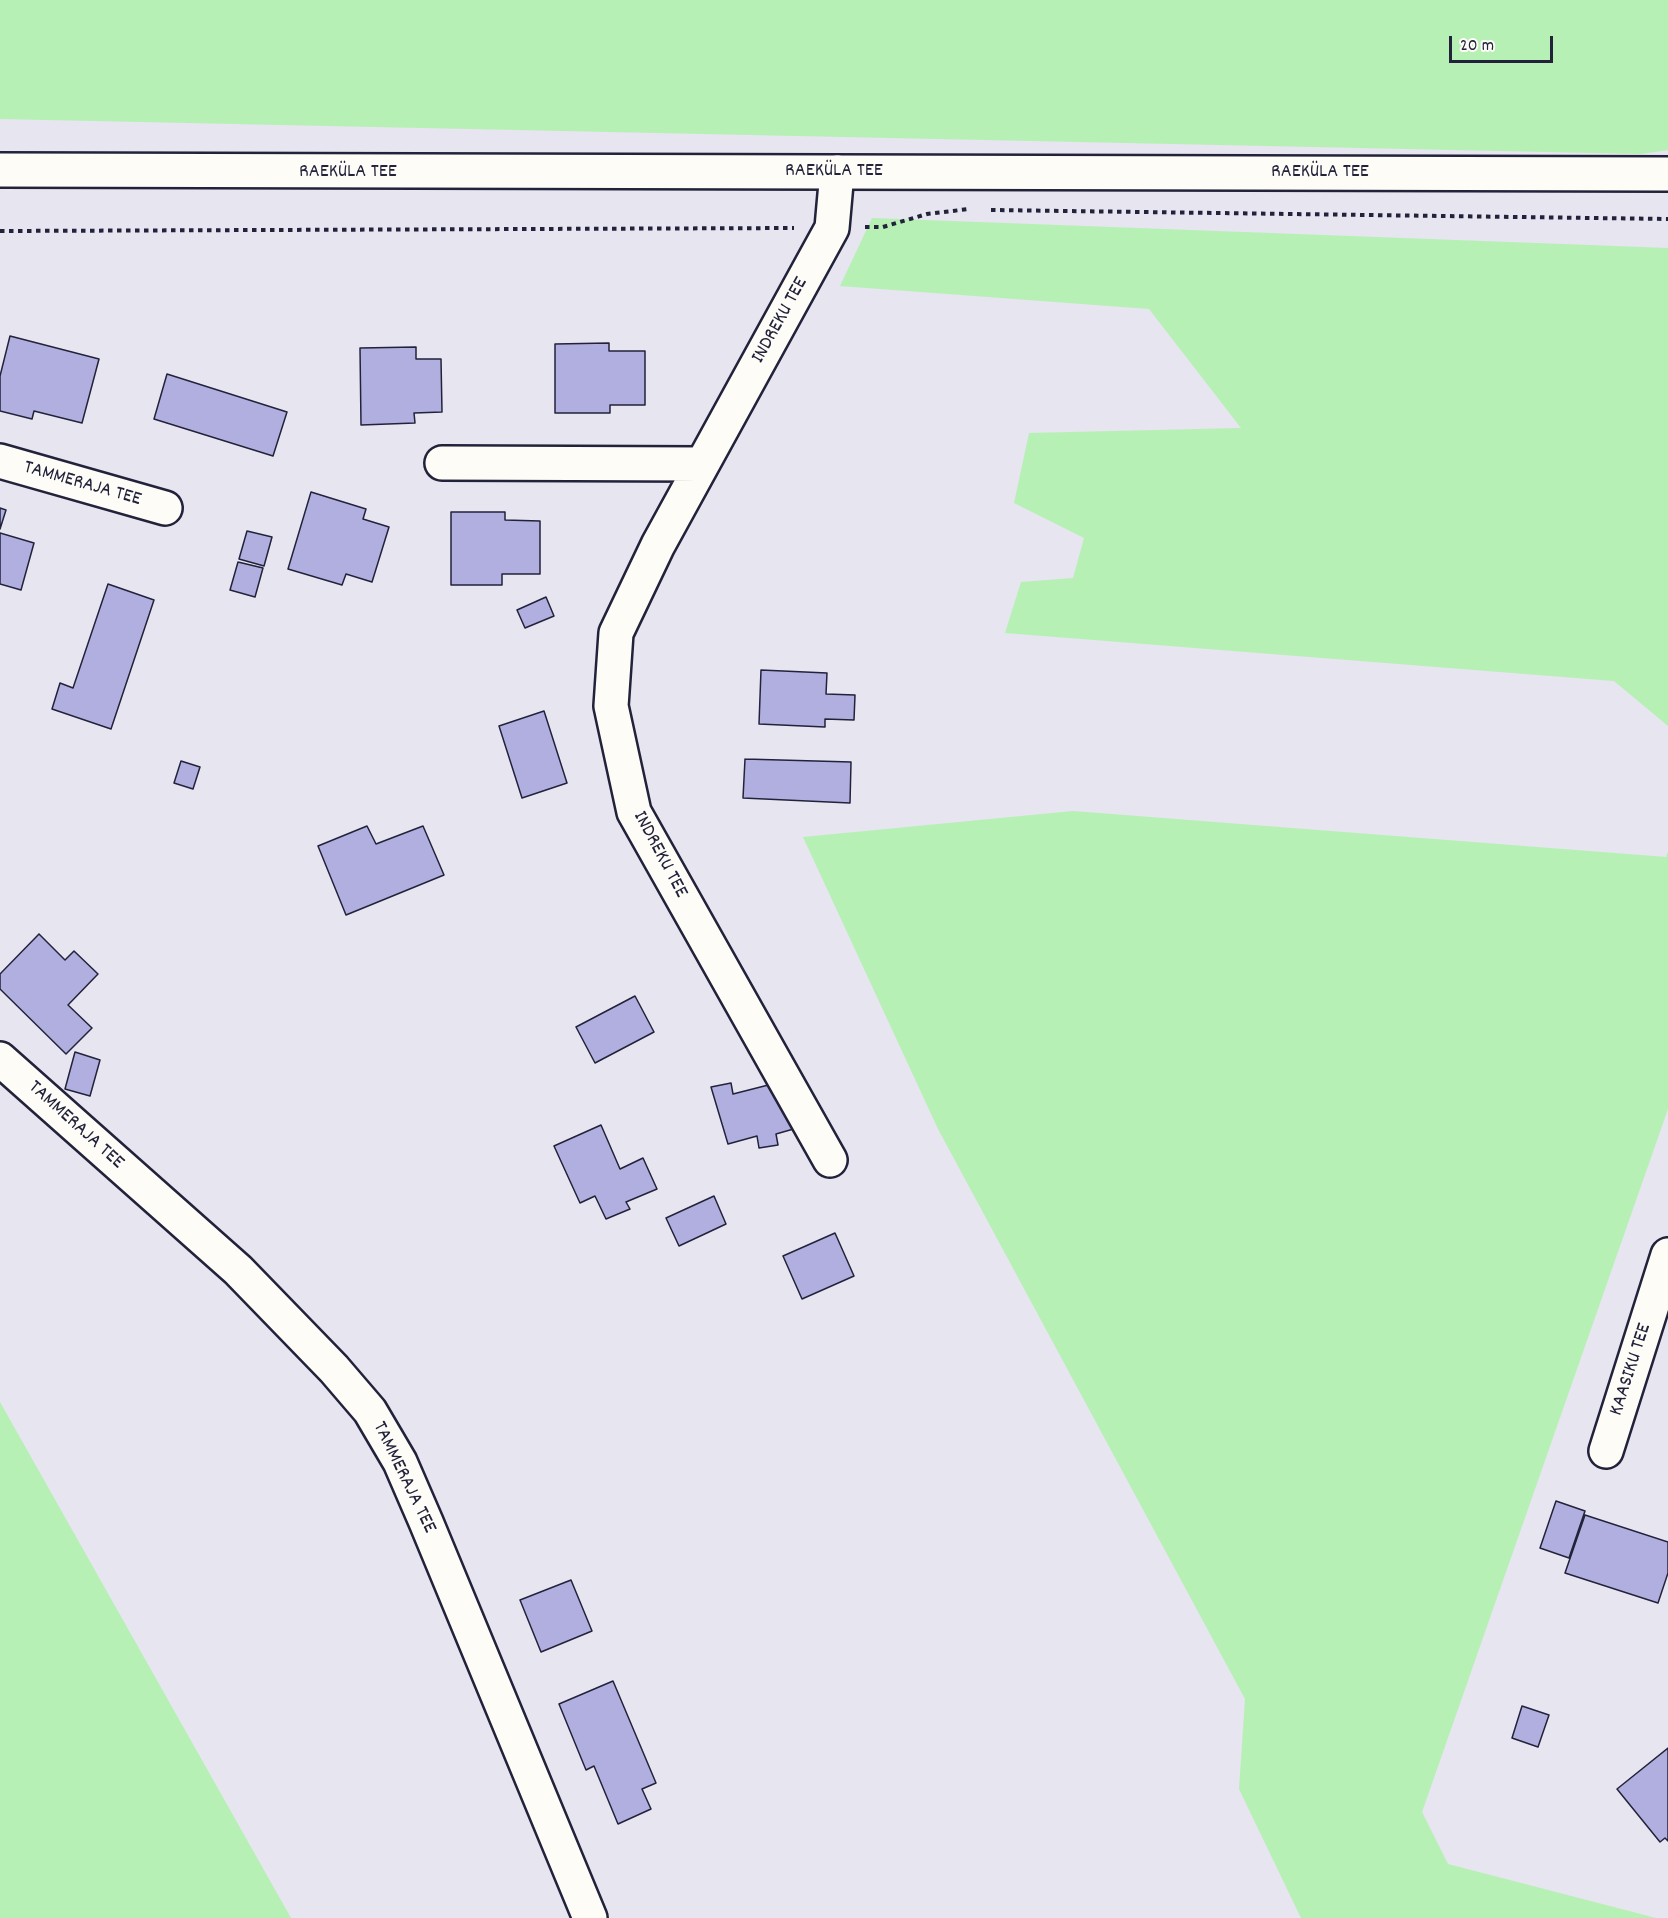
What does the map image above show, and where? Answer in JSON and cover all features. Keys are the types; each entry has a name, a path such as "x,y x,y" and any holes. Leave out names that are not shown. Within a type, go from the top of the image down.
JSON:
{"street":[{"name":"RAEKÜLA TEE","path":"0,170 1668,174"},
{"name":"INDREKU TEE","path":"830,1160 634,812 611,706 616,633 658,544 832,228 837,172"},
{"name":"TAMMERAJA TEE","path":"0,461 165,508"},
{"path":"442,464 702,464"},
{"name":"TAMMERAJA TEE","path":"0,1059 238,1270 334,1369 370,1411 400,1462 590,1918"},
{"name":"KAASIKU TEE","path":"1606,1451 1668,1255"}],"green space":[{"path":"0,0 1668,0 1668,150 1641,154 0,119"},
{"path":"872,218 1668,248 1668,726 1614,681 1005,633 1021,582 1073,578 1084,538 1014,503 1029,433 1241,428 1149,309 840,286"},
{"path":"1073,811 1666,857 1668,852 1668,1109 1422,1812 1448,1864 1656,1918 1301,1918 1239,1789 1245,1699 938,1129 803,837"},
{"path":"0,1402 291,1918 0,1918"}],"building":[{"path":"10,336 99,359 82,423 34,411 32,419 0,411 0,376"},
{"path":"609,343 609,351 645,351 645,405 610,405 610,413 555,413 555,344"},
{"path":"416,347 416,359 441,359 442,412 414,413 415,423 361,425 360,348"},
{"path":"167,374 287,412 273,456 154,419"},
{"path":"311,492 366,509 363,519 389,527 372,582 346,574 342,585 288,569"},
{"path":"0,508 6,510 0,529"},
{"path":"451,512 505,512 505,520 540,521 540,574 502,574 502,585 451,585"},
{"path":"247,531 272,537 264,566 239,559"},
{"path":"0,533 34,543 21,590 0,584"},
{"path":"238,562 263,568 255,597 230,590"},
{"path":"108,584 154,600 111,729 52,709 60,683 73,688"},
{"path":"546,597 554,616 525,628 517,610"},
{"path":"761,670 827,673 826,694 855,695 854,720 825,719 825,727 759,724"},
{"path":"544,711 567,783 522,798 499,726"},
{"path":"745,759 851,762 850,803 743,798"},
{"path":"181,761 200,767 193,789 174,783"},
{"path":"367,826 376,844 423,826 444,875 346,915 318,846"},
{"path":"39,934 65,960 74,951 98,974 68,1005 92,1028 66,1054 0,989 0,974"},
{"path":"635,996 654,1032 595,1063 576,1027"},
{"path":"75,1052 100,1060 90,1096 65,1089"},
{"path":"784,1081 797,1128 776,1134 778,1145 759,1148 757,1136 728,1144 711,1087 731,1083 733,1094"},
{"path":"601,1125 620,1169 643,1158 657,1189 626,1202 630,1209 606,1219 595,1196 580,1203 554,1146"},
{"path":"714,1196 726,1224 679,1246 666,1218"},
{"path":"835,1233 854,1276 802,1299 783,1256"},
{"path":"1556,1501 1585,1511 1569,1558 1540,1548"},
{"path":"1585,1515 1668,1542 1668,1573 1658,1603 1565,1573"},
{"path":"571,1580 592,1631 541,1652 520,1600"},
{"path":"613,1681 656,1783 642,1789 651,1809 618,1824 594,1766 586,1770 559,1704"},
{"path":"1522,1706 1549,1715 1538,1747 1512,1738"},
{"path":"1668,1748 1668,1841 1665,1838 1660,1842 1617,1789"}]}
